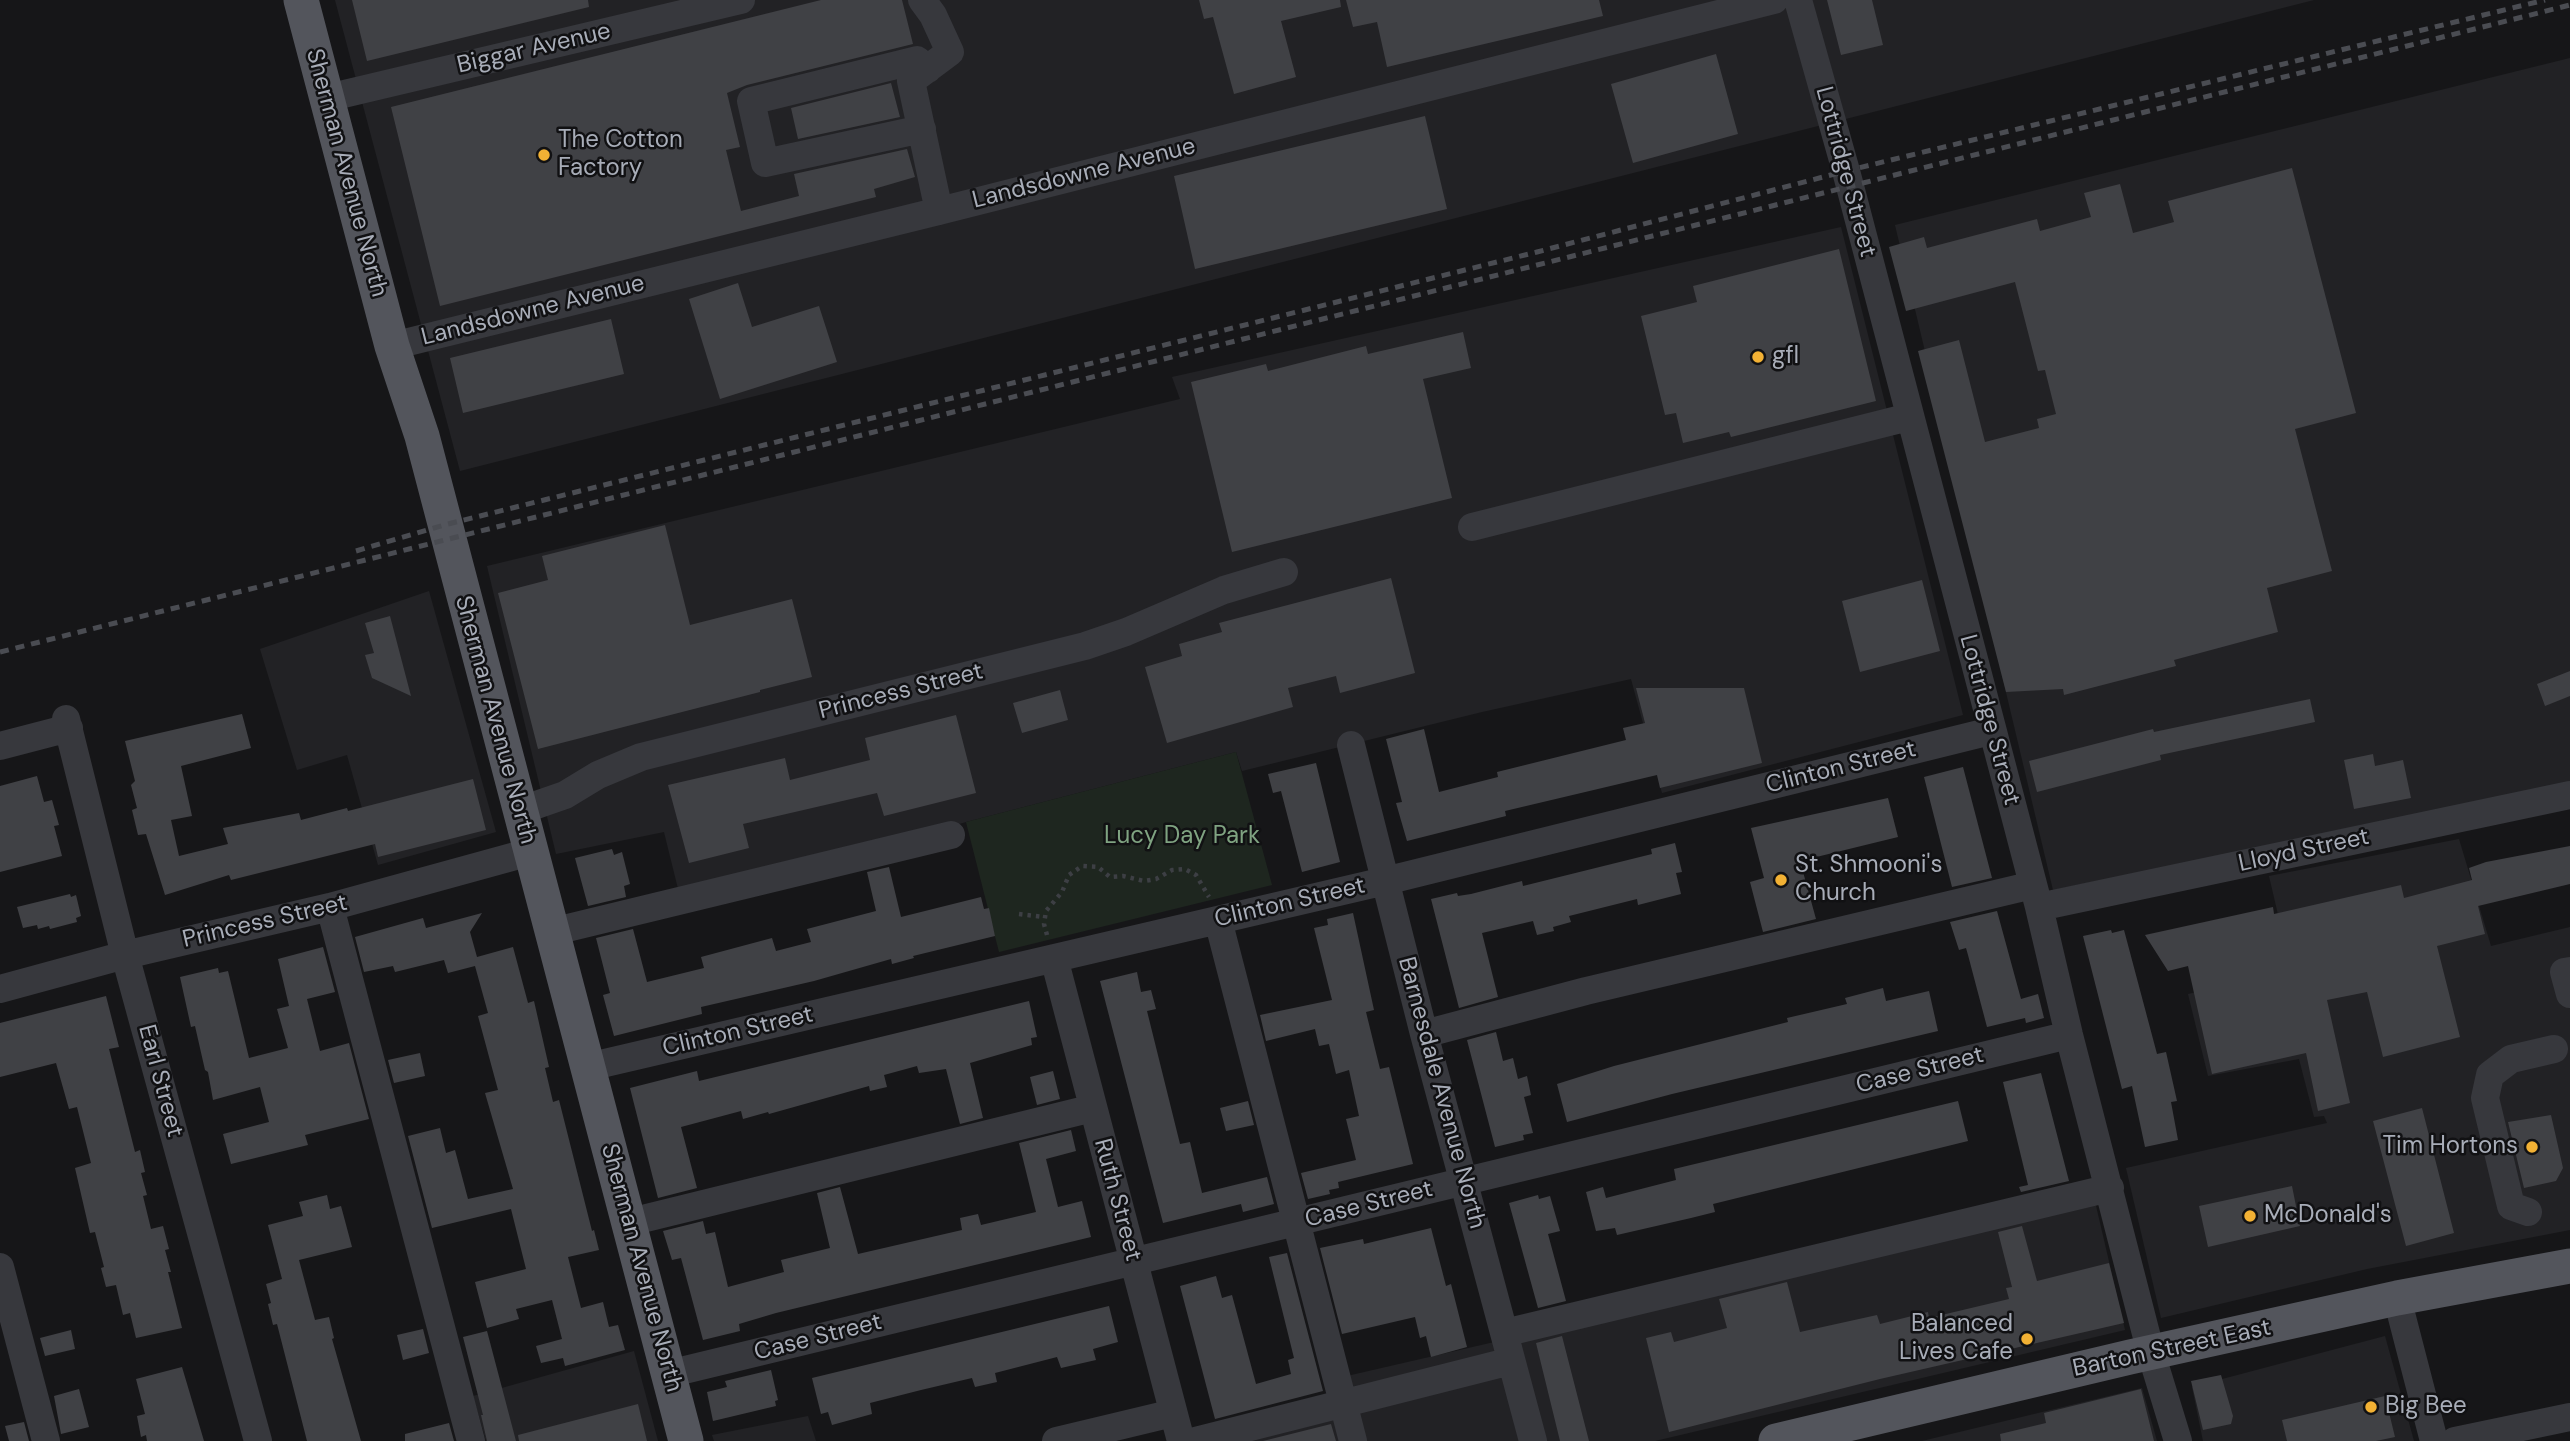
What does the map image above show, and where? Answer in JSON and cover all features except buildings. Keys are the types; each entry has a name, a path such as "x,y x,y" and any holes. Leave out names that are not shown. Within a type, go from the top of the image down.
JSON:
{"main road":[{"name":"Sherman Avenue North","path":"301,0 392,346 422,436 687,1441"},
{"name":"Barton Street East","path":"1776,1441 2397,1298 2570,1266"}],"street":[{"name":"Biggar Avenue","path":"327,98 741,0"},
{"path":"922,0 933,15 950,52 911,81 939,211"},
{"name":"Landsdowne Avenue","path":"392,346 1774,0"},
{"name":"Lottridge Street","path":"1798,0 2036,896 2151,1353 2178,1441"},
{"path":"922,129 765,163 751,101 917,60 928,69"},
{"path":"1472,527 1909,417"},
{"name":"Princess Street","path":"519,811 565,795 598,775 641,757 1085,646 1126,632 1224,590 1284,572"},
{"name":"Earl Street","path":"0,746 68,723 125,955 257,1441"},
{"name":"Clinton Street","path":"588,1067 1385,881 1991,731"},
{"name":"Barnesdale Avenue North","path":"1351,745 1532,1441"},
{"name":"Lloyd Street","path":"1424,1034 1599,988 2036,896 2570,795"},
{"path":"551,932 951,835"},
{"name":"Princess Street","path":"0,989 125,955 330,907 530,852"},
{"path":"330,907 471,1441"},
{"path":"1218,920 1353,1441"},
{"name":"Ruth Street","path":"1054,958 1181,1441"},
{"path":"2570,971 2564,972 2570,994"},
{"name":"Case Street","path":"668,1374 2069,1035"},
{"path":"2528,1212 2511,1206 2485,1098 2490,1075 2511,1059 2554,1049"},
{"path":"630,1222 1093,1108"},
{"path":"1504,1333 2110,1188"},
{"path":"0,1266 47,1441"},
{"path":"2397,1298 2434,1441"},
{"path":"1195,1441 1511,1361"},
{"path":"1056,1441 1173,1413"},
{"path":"2455,1441 2570,1417"}],"path":[{"path":"1054,958 1044,924 1046,911 1062,892 1075,869 1090,865 1105,871 1110,877 1123,876 1144,881 1156,879 1178,869 1191,871 1200,880 1218,920"},
{"path":"1019,914 1044,918"}],"shaded area":[{"path":"335,0 2314,0 460,471"},
{"path":"2570,58 2570,784 2053,890 1895,225"},
{"path":"1841,227 1963,715 1662,793 1631,679 1482,712 1242,771 1236,752 966,822 682,905 664,832 556,854 487,566 1180,399 1172,377"},
{"path":"429,591 496,832 378,865 347,755 297,770 260,649"},
{"path":"2459,839 2491,946 2570,927 2570,1230 2367,1269 2161,1318 2126,1168 2327,1123 2324,1116 2314,1117 2299,1059 2208,1076 2188,994 2291,970 2269,876"},
{"path":"2093,1193 2125,1330 1655,1441 1206,1441 1351,1407 1347,1376 1516,1337"},
{"path":"2385,1336 2414,1441 2203,1441 2192,1387"},
{"path":"634,1351 658,1441 486,1441 473,1396"},
{"path":"2142,1388 2157,1441 1922,1441"},
{"path":"808,1416 816,1441 714,1441 712,1435"}],"green space":[{"name":"Lucy Day Park","path":"1236,752 1272,885 999,952 966,822"}],"railway":[{"path":"356,551 444,525 1537,252 1846,171 2545,0"},
{"path":"0,652 2570,5"}],"place":[{"name":"The Cotton Factory","path":"544,155"},
{"name":"gfl","path":"1758,357"},
{"name":"St. Shmooni's Church","path":"1781,880"},
{"name":"Tim Hortons","path":"2532,1147"},
{"name":"McDonald's","path":"2250,1216"},
{"name":"Balanced Lives Cafe","path":"2027,1339"},
{"name":"Big Bee","path":"2371,1407"}]}
